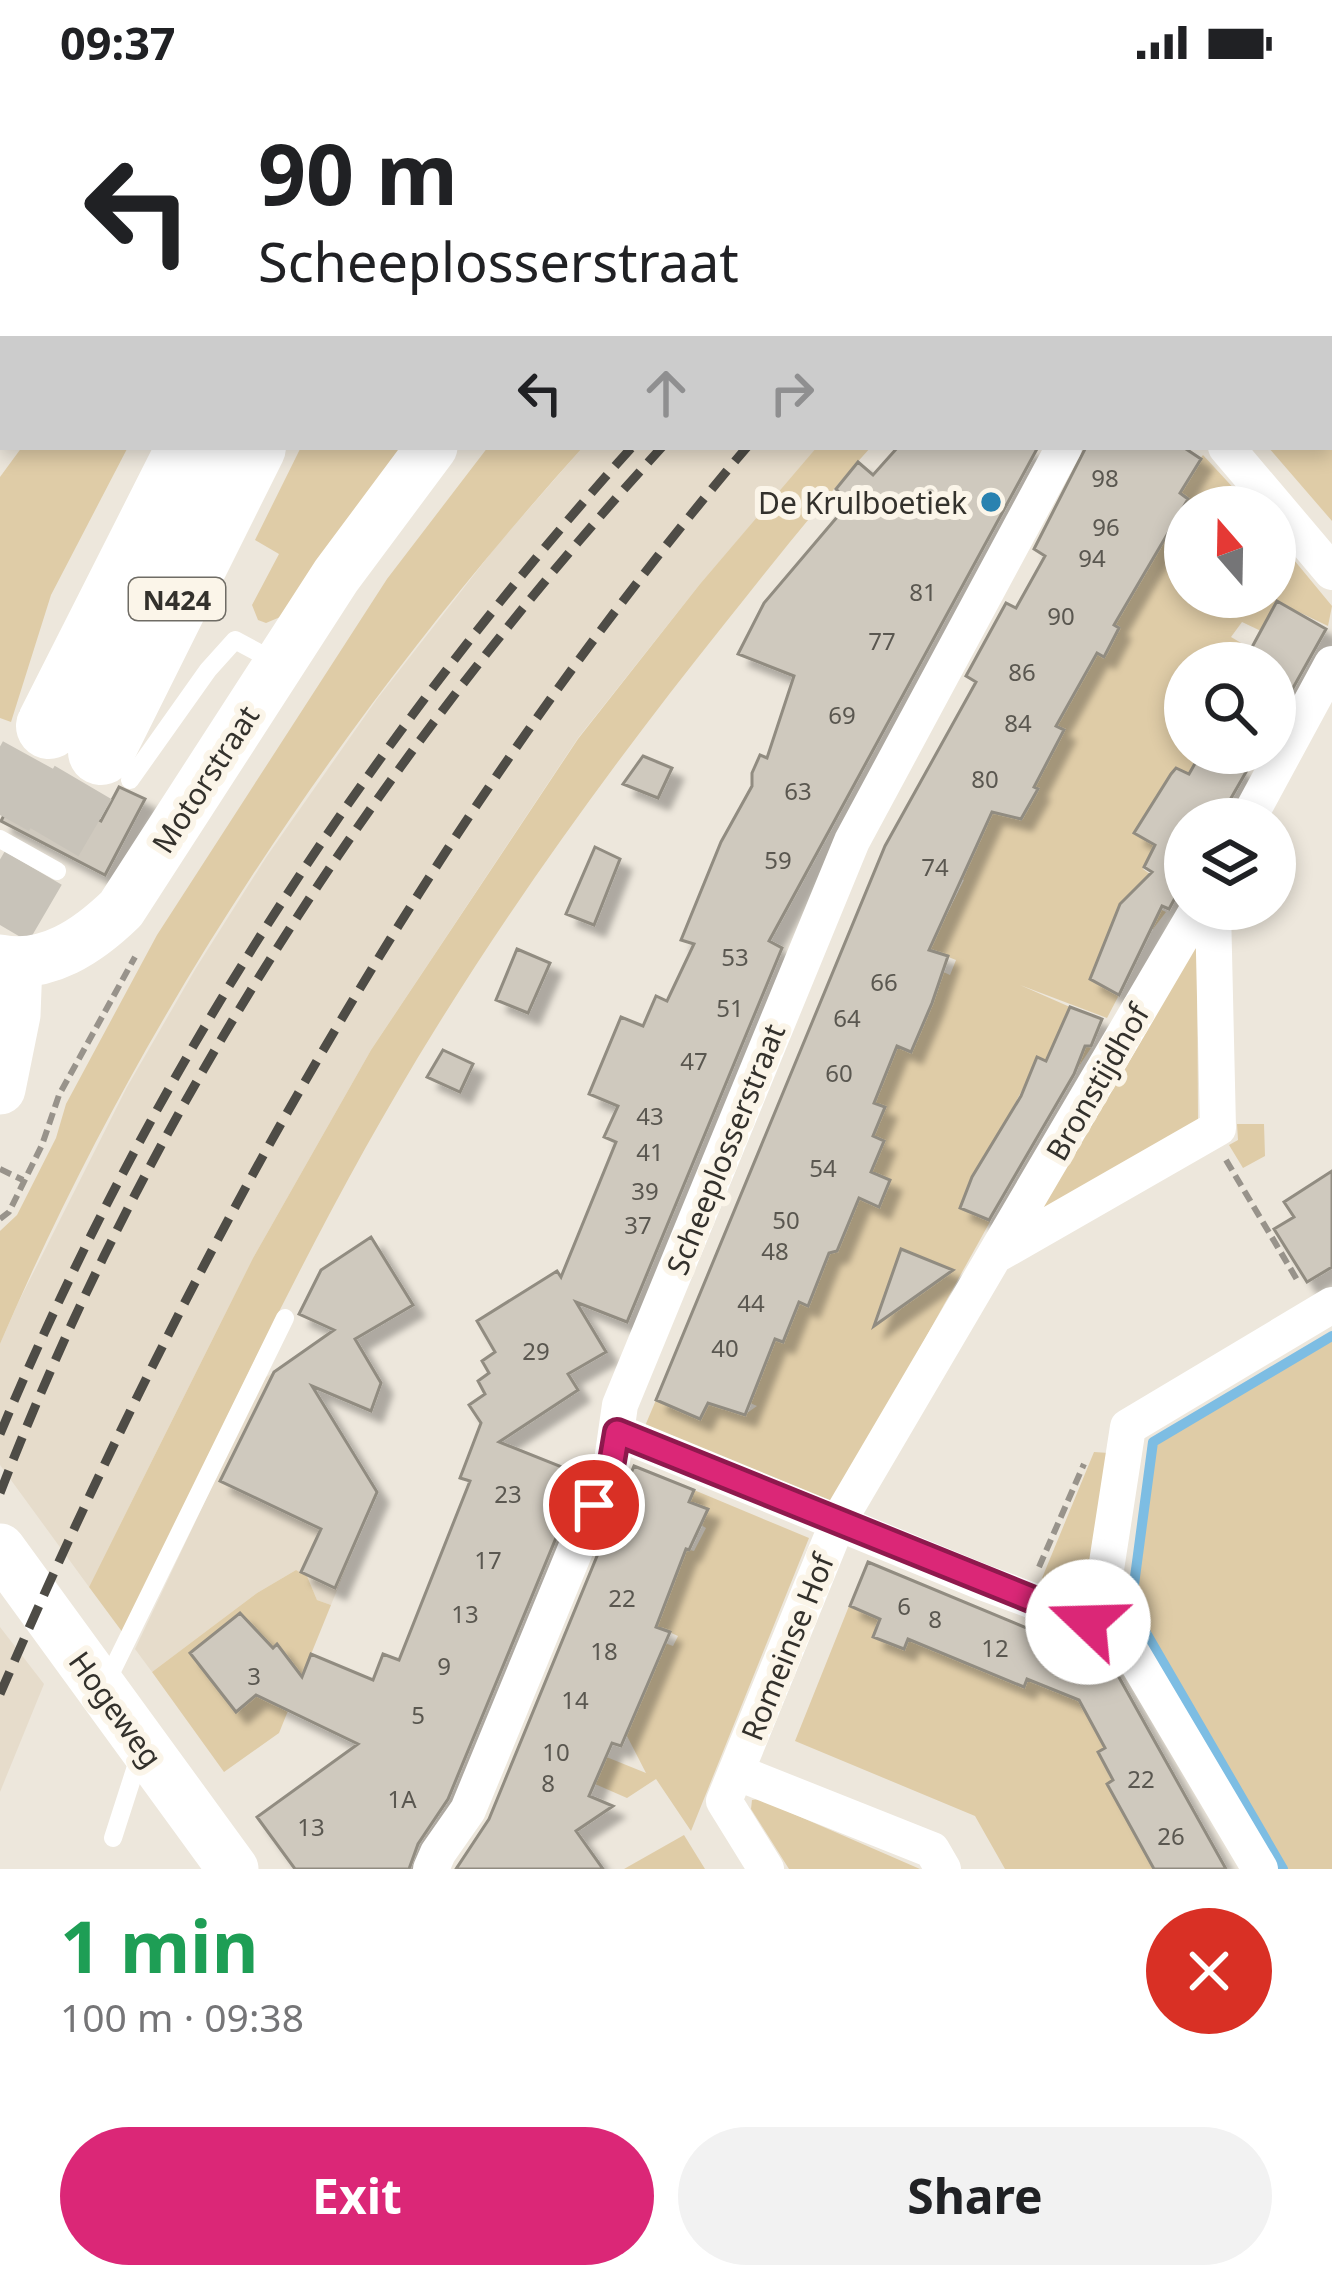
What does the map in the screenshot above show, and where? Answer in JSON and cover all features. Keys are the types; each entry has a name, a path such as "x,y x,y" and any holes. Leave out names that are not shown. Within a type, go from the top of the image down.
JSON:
{"highway":[{"name":"N424","path":"94,753 189,450"},
{"name":"N424","path":"94,753 251,450"}],"street":[{"name":"Motorstraat","path":"0,1089 15,1015 8,962 63,952 93,936 121,909 337,576 431,450"},
{"name":"Scheeplosserstraat","path":"431,1869 468,1810 612,1461 620,1405 852,841 1062,450"},
{"path":"1229,450 1332,572"},
{"path":"1259,798 1332,664"},
{"name":"Bronstijdhof","path":"838,1522 1186,930"},
{"path":"1209,1132 1218,1128 1213,930"},
{"name":"Bronstijdhof","path":"995,1256 1209,1132"},
{"path":"1260,1869 1120,1634 1102,1595 1128,1427 1325,1310"},
{"path":"617,1432 1120,1634"},
{"name":"Romeinse Hof","path":"766,1869 724,1801 838,1522"},
{"name":"Hogeweg","path":"0,1549 233,1869"},
{"name":"Romeinse Hof","path":"736,1772 932,1850 943,1869"}],"lane":[{"path":"94,753 208,670 235,640 280,664"},
{"path":"0,839 57,871"},
{"path":"103,1690 285,1318"},
{"path":"113,1838 143,1746"}],"path":[{"path":"1209,1132 1325,1310"},
{"path":"0,1169 23,1180 9,1212 0,1219"},
{"path":"1026,1598 1096,1435 1128,1427"}],"shaded area":[{"path":"20,450 126,450 51,595 11,722 0,718 0,477"},
{"path":"300,450 405,450 285,615 266,623 258,620 252,605 279,554 255,540"},
{"path":"486,450 580,450 411,652 255,872 117,1103 55,1222 0,1344 0,1231 17,1215 56,1138 66,1104 157,935 387,579"},
{"path":"580,450 815,450 700,584 578,738 371,1050 253,1258 89,1587 0,1465 0,1344 127,1087 196,968 267,856 377,699 498,544"},
{"path":"814,450 868,450 779,555 612,770 436,1028 310,1250 123,1633 89,1587 253,1258 371,1050 578,739 700,584"},
{"path":"1271,450 1332,450 1332,521"},
{"path":"1203,455 1232,486 1179,486"},
{"path":"1164,540 1164,618 1269,618 1261,631 1242,622 1231,637 1239,642 1164,642 1164,774 1172,774 1164,784 1164,836 1143,869 1150,874 1131,895 1164,915 1153,929 1115,918 1090,978 1119,995 1107,1018 1020,985 1070,1007 1059,1035 1091,1048 1075,1072 1037,1058 960,1207 991,1220 834,1503 645,1426 656,1400 699,1419 708,1403 744,1415 757,1406 710,1386 740,1326 784,1341 795,1310 802,1256 857,1197 886,1190 890,1179 815,1149 879,1153 884,1141 873,1136 885,1107 874,1103 913,958 950,975 956,960 854,920 865,892 943,922 964,880 959,876 992,812 1022,819 1038,790 988,762 1064,730 1036,715 1095,651 1104,656 1119,629 1107,622 1137,562 1148,568"},
{"path":"1296,562 1332,606 1328,626 1296,611"},
{"path":"1188,944 1197,949 1198,1120 1046,1214 1043,1203"},
{"path":"1237,1124 1264,1124 1265,1156 1243,1168 1229,1145 1238,1140"},
{"path":"1332,1336 1332,1869 1283,1869 1131,1607 1153,1442"},
{"path":"295,1358 377,1492 331,1605 317,1600 307,1576 296,1570 257,1593 152,1672 135,1649 263,1379"},
{"path":"1094,1452 1109,1453 1110,1458 1083,1602 1040,1587 1040,1583"},
{"path":"694,1490 809,1538 691,1831 656,1779 627,1798 579,1777 599,1754 646,1773 627,1736 605,1726 651,1638 673,1646 678,1636 656,1626 676,1576 661,1569 686,1549 694,1551 706,1528 701,1525 707,1509 689,1501"},
{"path":"296,1570 307,1576 317,1600 331,1605 279,1733 224,1772 152,1672 257,1593","holes":["240,1613 273,1648 276,1645 293,1666 236,1712 190,1653"]},
{"path":"849,1606 880,1619 874,1637 903,1649 911,1631 1079,1700 1105,1748 1098,1752 1154,1869 1005,1869 975,1816 795,1741"},
{"path":"0,1627 44,1684 0,1792"},
{"path":"752,1800 920,1869 789,1869 751,1809"},
{"path":"684,1835 705,1869 624,1869"}],"building":[{"path":"895,450 1036,450 769,941 782,948 627,1322 576,1302 606,1352 568,1374 578,1390 499,1442 582,1475 448,1799 418,1844 409,1869 295,1869 257,1817 358,1744 256,1695 236,1712 190,1653 240,1613 273,1648 277,1644 302,1677 311,1654 373,1680 383,1654 399,1660 470,1481 460,1478 481,1423 469,1405 485,1394 478,1381 489,1373 482,1361 495,1352 477,1321 557,1271 561,1277 616,1142 604,1137 618,1106 589,1094 621,1017 643,1026 656,996 667,1001 694,944 681,940 721,842 752,786 760,755 767,758 794,676 738,654 764,603 849,503 836,489 858,462 873,475"},
{"path":"1084,450 1188,450 1201,459 1184,486 1164,486 1164,540 1114,625 1119,628 1104,657 1097,653 1056,726 1064,730 1034,787 1038,789 1021,819 992,812 929,950 948,956 932,1003 911,1052 897,1046 874,1103 885,1107 873,1136 884,1141 871,1172 890,1180 879,1207 859,1198 837,1251 829,1253 808,1306 799,1302 783,1342 775,1339 745,1415 708,1403 700,1419 656,1400 885,846 976,682 966,676 1006,603 1016,608 1045,556 1034,549"},
{"path":"1296,612 1326,629 1296,683 1296,642 1255,642 1268,618 1296,618"},
{"path":"643,756 672,768 658,798 623,784"},
{"path":"1171,774 1245,774 1231,798 1164,798 1164,907 1119,995 1090,979 1120,904 1152,872 1144,867 1155,845 1134,833"},
{"path":"22,780 101,821 119,787 145,799 105,875 1,821"},
{"path":"595,847 620,859 594,925 566,914"},
{"path":"517,949 550,963 528,1013 496,1000"},
{"path":"1070,1007 1102,1019 1091,1046 1085,1046 1074,1074 989,1220 960,1208 1037,1057 1046,1061"},
{"path":"443,1050 473,1064 460,1092 427,1077"},
{"path":"1332,1171 1332,1267 1307,1282 1274,1229 1294,1217 1284,1202"},
{"path":"371,1237 413,1305 355,1339 381,1383 371,1411 312,1386 377,1492 335,1588 301,1572 321,1529 220,1481 274,1372 334,1330 299,1314 321,1270"},
{"path":"901,1249 953,1270 874,1326"},
{"path":"634,1466 694,1490 689,1502 708,1509 686,1549 656,1627 670,1632 621,1746 612,1743 589,1796 613,1806 576,1831 603,1869 456,1869 489,1819"},
{"path":"868,1562 1111,1663 1226,1869 1154,1869 1107,1784 1113,1780 1098,1752 1105,1748 1079,1700 1027,1679 1024,1687 908,1639 904,1649 873,1637 880,1619 850,1606"}],"waterway":[{"path":"1283,1869 1131,1607 1153,1442 1332,1336"}],"tunnel":[{"path":"0,815 49,726"},
{"path":"0,925 101,752"}],"railway":[{"path":"0,1434 126,1167 274,914 444,674 629,450"},
{"path":"0,1493 60,1349 127,1209 283,940 369,810 462,685 659,450"},
{"path":"0,1694 154,1363 328,1042 423,887 524,736 632,589 745,450"}],"place":[{"name":"De Krulboetiek","path":"991,502"}],"route":[{"path":"594,1505 612,1461 617,1432 1088,1622"}]}
